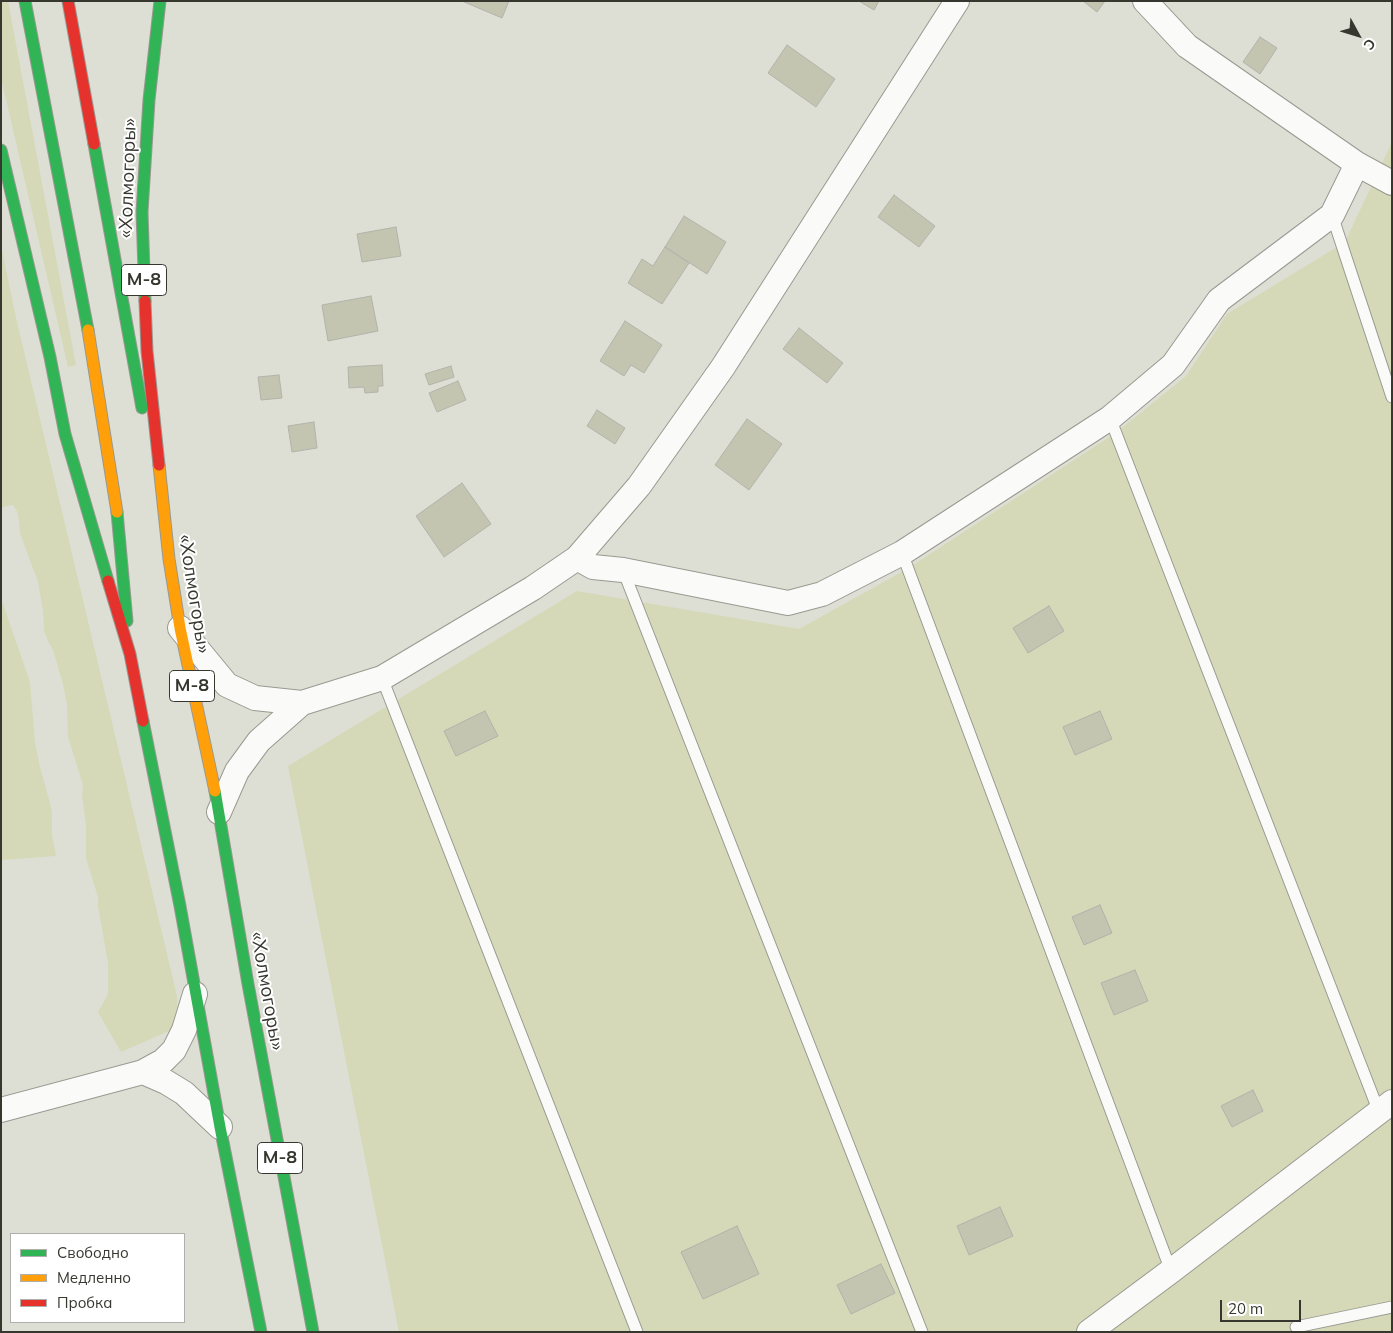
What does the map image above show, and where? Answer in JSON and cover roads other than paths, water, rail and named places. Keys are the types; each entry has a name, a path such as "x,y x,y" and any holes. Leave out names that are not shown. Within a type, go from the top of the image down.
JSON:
{"main road":[{"path":"25,1 85,312 116,503 130,654"},
{"name":"М-8","path":"68,1 170,559"},
{"name":"«Холмогоры»","path":"160,1 149,100 142,212 147,350 170,559 180,628 219,812 248,984 313,1332"},
{"path":"1,150 50,357 65,434 130,654 261,1332"}],"street":[{"path":"180,628 227,685 255,698 302,703 382,678 533,588 577,558 639,486 722,367 957,1"},
{"path":"1145,1 1187,46 1358,164 1392,182"},
{"path":"577,558 593,567 623,570 788,603 822,594 902,553 1110,418 1173,365 1219,300 1332,216 1358,164"},
{"path":"219,812 237,771 259,741 302,703"},
{"path":"1,1110 144,1072 163,1061 174,1050 184,1030 195,994"},
{"path":"144,1072 184,1093 220,1127"},
{"path":"1089,1332 1385,1107"}],"lane":[{"path":"1332,216 1392,397"},
{"path":"1110,418 1385,1107"},
{"path":"902,553 1171,1271"},
{"path":"623,570 922,1332"},
{"path":"382,678 637,1332"},
{"path":"1296,1327 1392,1307"}]}
